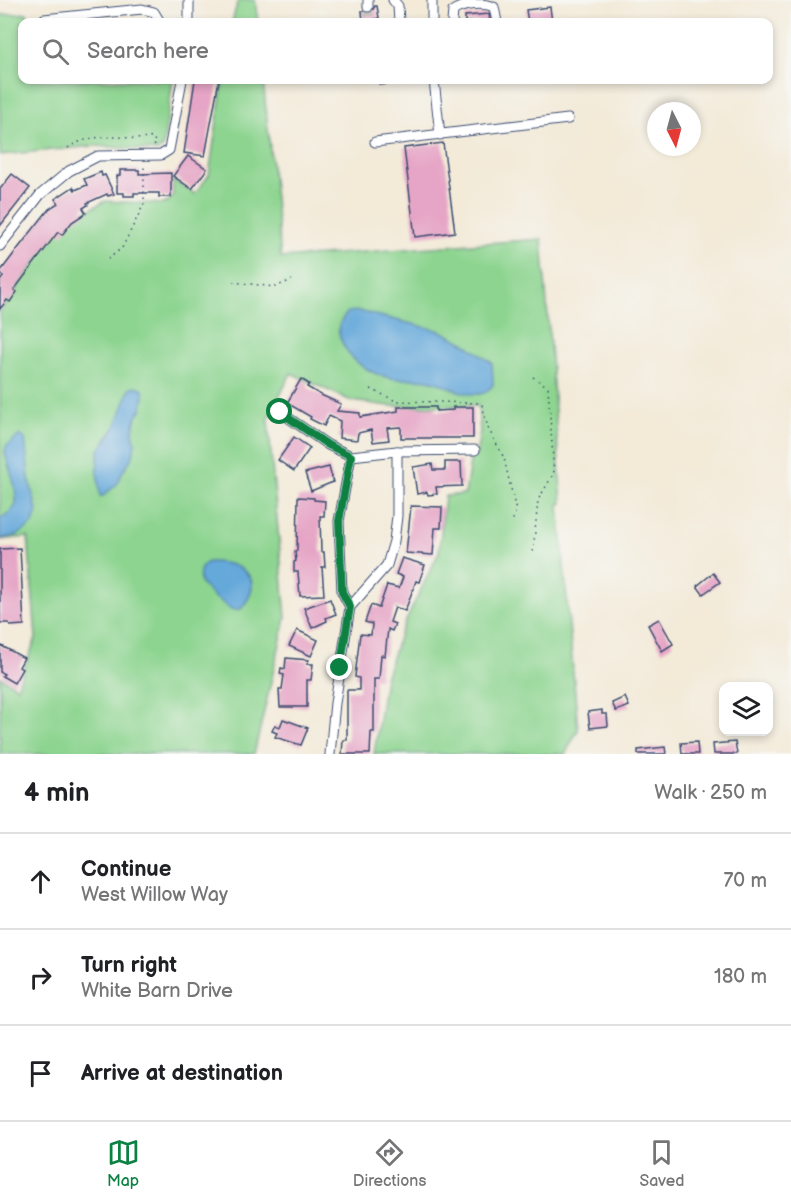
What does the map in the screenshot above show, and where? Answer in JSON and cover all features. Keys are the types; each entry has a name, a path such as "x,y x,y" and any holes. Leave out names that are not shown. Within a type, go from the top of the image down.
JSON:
{"street":[{"path":"189,0 189,18"},
{"path":"393,0 398,6 399,18"},
{"path":"432,0 432,18"},
{"path":"452,18 453,10 459,7 487,4 494,7 496,18"},
{"path":"54,18 142,9 154,12 158,18"},
{"path":"0,245 40,195 69,171 98,156 161,155 169,150 181,84"},
{"path":"434,84 440,135"},
{"path":"375,142 568,119"},
{"path":"280,412 328,445 351,456 397,451 475,450"},
{"path":"330,754 334,703 350,607 387,565 394,542 397,516 397,451"},
{"path":"350,607 342,592 339,521 351,456"}],"path":[{"path":"68,148 77,142 115,137 136,140 153,137 156,144 145,147 144,204 122,249 108,259"},
{"path":"232,282 275,287 292,280"},
{"path":"532,377 548,387 554,473 538,500 533,552"},
{"path":"371,389 396,401 478,403 482,405 488,428 504,458 516,511 512,522"}],"green space":[{"path":"238,0 255,0 257,18 233,18"},
{"path":"27,13 28,18 18,18 18,84 172,84 163,147 158,151 95,146 0,155 0,15"},
{"path":"222,84 263,84 281,258 542,239 562,503 559,505 578,730 565,754 374,754 385,678 401,631 439,552 445,496 465,494 471,456 476,456 480,431 478,406 390,406 351,401 291,373 268,420 286,618 254,754 0,754 0,677 17,687 36,638 28,537 0,540 0,312 62,224 105,201 164,204 173,197 173,180 195,194 209,175"}],"water":[{"path":"359,311 441,331 464,343 492,363 493,385 481,394 473,394 461,392 433,381 391,378 368,370 349,354 339,332 341,322 348,312"},
{"path":"137,386 143,389 144,397 142,408 135,420 133,456 118,483 100,496 97,470 99,450 115,428 130,388"},
{"path":"20,435 25,439 29,478 37,511 33,524 18,535 0,539 0,519 12,510 16,501 15,488 5,453 6,447"},
{"path":"208,562 230,564 247,573 252,588 249,598 241,609 233,610 214,597 200,583 200,571"}],"building":[{"path":"377,6 379,18 363,18 362,11 371,13"},
{"path":"550,7 551,18 527,18 526,10"},
{"path":"489,14 490,18 465,18 465,16"},
{"path":"194,84 218,84 205,156 184,153"},
{"path":"443,143 455,232 415,237 404,148"},
{"path":"188,156 207,169 192,189 173,176"},
{"path":"120,170 139,170 139,174 171,173 171,197 159,197 159,193 134,193 134,196 124,196 124,193 117,193 117,176 120,175"},
{"path":"101,172 102,176 105,175 114,194 108,196 107,194 87,203 88,205 83,208 86,213 72,222 62,235 58,232 14,290 17,292 10,302 7,300 0,309 0,281 3,277 0,272 49,209 58,203 55,199 73,187 75,190 87,185 84,179"},
{"path":"12,174 30,188 0,226 0,189"},
{"path":"301,379 309,384 307,387 341,404 337,411 360,413 360,417 398,411 398,407 436,407 436,411 453,410 453,407 473,407 473,438 401,438 401,427 387,428 389,440 373,442 371,430 358,433 357,440 339,438 340,421 329,416 324,426 287,403"},
{"path":"294,437 310,448 294,471 278,460"},
{"path":"445,462 461,462 462,486 436,487 437,494 428,495 427,492 417,494 413,467 432,464 433,470 445,470"},
{"path":"329,467 333,482 311,491 305,473"},
{"path":"298,497 325,501 324,516 320,516 321,552 324,552 325,567 322,567 324,595 300,596 298,572 294,572 295,551 297,551"},
{"path":"411,506 442,507 441,528 435,528 433,555 406,553"},
{"path":"20,548 24,625 10,626 9,623 0,623 0,549"},
{"path":"402,558 425,565 419,582 416,581 405,611 395,607 390,622 395,624 392,631 388,629 385,656 381,655 379,679 374,679 374,732 371,732 370,754 342,754 343,740 347,740 347,690 359,690 359,678 355,677 360,634 371,635 372,624 365,622 371,605 379,608 387,585 399,588 403,577 396,574"},
{"path":"713,573 720,582 703,594 697,586"},
{"path":"330,599 336,614 312,628 304,608"},
{"path":"659,619 673,644 662,651 648,625"},
{"path":"297,630 318,640 311,656 289,646"},
{"path":"0,645 24,658 19,667 22,669 14,683 2,676 4,674 0,672"},
{"path":"286,658 309,660 307,664 313,664 311,680 307,680 307,707 280,707 279,689 282,689 284,675 280,674 281,668 285,669"},
{"path":"625,697 629,706 616,711 612,703"},
{"path":"602,710 602,714 607,714 608,726 590,728 588,712"},
{"path":"283,719 308,728 301,745 275,737 277,733 272,731 275,725 280,727"},
{"path":"697,742 698,754 682,754 681,743"},
{"path":"735,742 737,754 714,754 713,744"},
{"path":"665,747 666,754 638,754 638,750"}],"tunnel":[{"path":"368,7 369,18"}],"route":[{"path":"280,412 328,445 351,456 339,521 342,592 350,607 340,668"}]}
